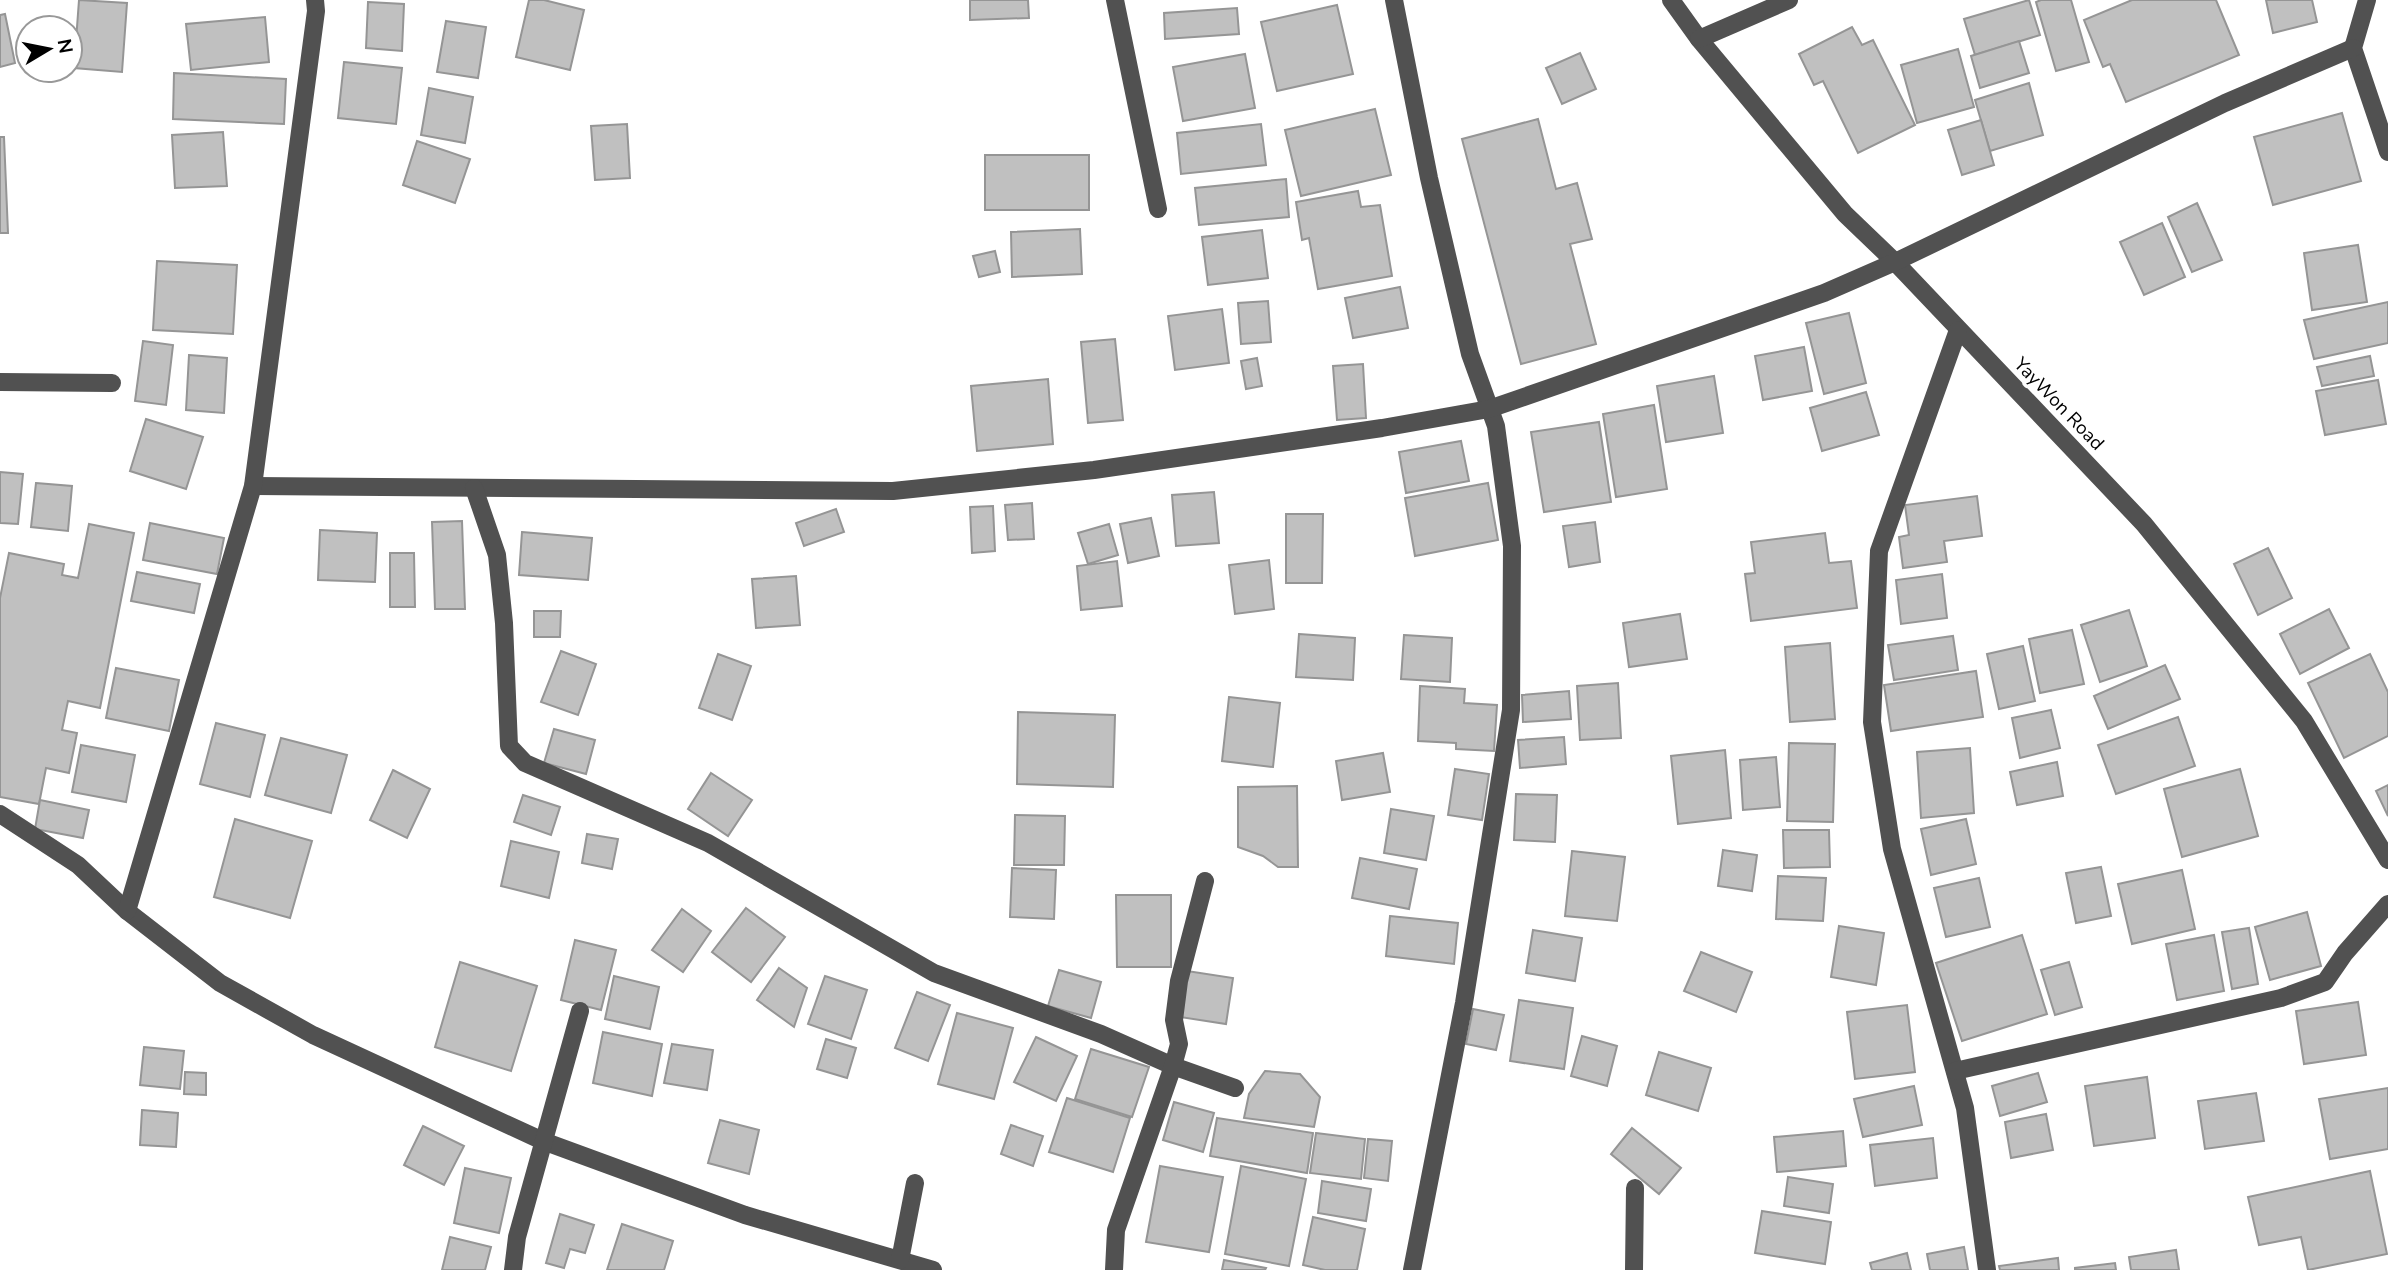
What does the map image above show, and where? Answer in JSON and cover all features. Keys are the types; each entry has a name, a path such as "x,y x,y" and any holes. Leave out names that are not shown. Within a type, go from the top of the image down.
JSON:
{"street":[{"path":"127,911 253,486 316,11 315,0"},
{"path":"1115,0 1158,209"},
{"path":"1394,0 1429,178 1469,354 1496,426 1512,546 1511,710 1464,1003 1412,1270"},
{"name":"YayWon Road","path":"1671,0 1699,39 1845,214 1895,262 2144,524 2304,721 2388,860"},
{"path":"1699,39 1789,0"},
{"path":"2367,0 2353,48 2380,101 2388,152"},
{"path":"253,486 893,491 1094,470 1382,428 1489,409 1824,293 1895,262 2225,103 2353,48"},
{"path":"1958,330 1879,551 1872,722 1892,849 1965,1108 1987,1270"},
{"path":"0,382 111,383"},
{"path":"474,488 497,555 504,623 509,746 525,763 708,843 934,973 1101,1034 1173,1066 1235,1088"},
{"path":"0,814 78,865 127,911 220,983 313,1035 543,1141 745,1215 933,1270"},
{"path":"1114,1270 1116,1230 1179,1044 1174,1020 1179,981 1205,881"},
{"path":"1955,1071 2281,998 2325,982 2345,953 2388,904"},
{"path":"513,1270 517,1237 580,1011"},
{"path":"900,1260 915,1183"},
{"path":"1634,1270 1635,1188"}],"building":[{"path":"79,0 127,3 122,72 84,69 84,14 78,14"},
{"path":"529,0 544,0 584,10 570,70 516,57"},
{"path":"970,0 1028,0 1029,18 970,20"},
{"path":"2029,0 2040,35 1975,55 1964,19"},
{"path":"2071,0 2089,62 2056,71 2036,2"},
{"path":"2132,0 2216,0 2239,55 2126,102 2110,64 2103,67 2084,20"},
{"path":"2266,0 2312,0 2317,22 2273,33"},
{"path":"368,2 404,4 402,51 366,48"},
{"path":"1337,5 1353,74 1277,91 1261,22"},
{"path":"1237,8 1239,34 1165,39 1164,13"},
{"path":"5,14 14,63 0,67 0,15"},
{"path":"265,17 269,62 191,70 186,24"},
{"path":"446,21 486,27 478,78 437,72"},
{"path":"1852,27 1862,45 1873,40 1915,125 1858,153 1823,81 1814,85 1799,54"},
{"path":"2019,41 2029,73 1980,88 1971,56"},
{"path":"1958,49 1974,107 1917,123 1901,65"},
{"path":"1580,53 1596,89 1562,104 1546,68"},
{"path":"1245,54 1255,108 1183,121 1173,67"},
{"path":"344,62 402,68 396,124 338,118"},
{"path":"174,73 286,79 284,124 173,119"},
{"path":"2029,83 2043,135 1990,151 1975,100"},
{"path":"429,88 473,97 465,143 421,135"},
{"path":"1375,109 1391,175 1301,196 1285,130"},
{"path":"2342,113 2361,181 2273,205 2254,137"},
{"path":"1538,119 1556,189 1577,183 1592,239 1570,244 1596,344 1521,364 1462,139"},
{"path":"1981,120 1994,165 1962,175 1948,130"},
{"path":"627,124 630,178 595,180 591,126"},
{"path":"1261,124 1266,165 1181,174 1177,133"},
{"path":"223,132 227,186 175,188 172,135"},
{"path":"0,137 4,137 8,233 0,233"},
{"path":"417,141 470,159 455,203 403,185"},
{"path":"985,155 1089,155 1089,210 985,210"},
{"path":"1286,179 1289,217 1199,225 1195,188"},
{"path":"1358,191 1361,207 1380,205 1392,276 1318,289 1309,238 1302,240 1296,202"},
{"path":"2197,203 2222,260 2192,272 2168,217"},
{"path":"2162,223 2185,277 2144,295 2120,242"},
{"path":"1080,229 1082,274 1012,277 1011,232"},
{"path":"1262,230 1268,278 1208,285 1202,237"},
{"path":"2358,245 2367,302 2312,310 2304,253"},
{"path":"995,251 1000,272 979,277 973,256"},
{"path":"157,261 237,265 233,334 153,330"},
{"path":"1400,287 1408,328 1353,338 1345,298"},
{"path":"1268,301 1271,342 1241,344 1238,303"},
{"path":"2388,302 2388,343 2314,359 2304,320"},
{"path":"1222,309 1229,363 1175,370 1168,316"},
{"path":"1849,313 1866,383 1824,394 1806,323"},
{"path":"1115,339 1123,420 1088,423 1081,342"},
{"path":"143,341 173,345 166,405 135,401"},
{"path":"1804,347 1812,391 1763,400 1755,356"},
{"path":"189,355 227,358 224,413 186,410"},
{"path":"2370,356 2374,376 2322,386 2317,367"},
{"path":"1257,358 1262,386 1246,389 1241,361"},
{"path":"1363,364 1366,418 1337,420 1333,366"},
{"path":"1714,376 1723,433 1666,442 1657,386"},
{"path":"1048,379 1053,444 977,451 971,386"},
{"path":"2378,380 2386,424 2325,435 2316,391"},
{"path":"1866,392 1879,435 1822,451 1810,408"},
{"path":"1654,405 1667,489 1616,497 1603,414"},
{"path":"146,419 203,437 186,489 130,471"},
{"path":"1599,422 1611,502 1544,512 1531,432"},
{"path":"1461,441 1469,481 1406,493 1399,452"},
{"path":"0,472 23,474 18,524 0,523"},
{"path":"36,483 72,486 68,531 31,527"},
{"path":"1488,483 1498,540 1415,556 1405,498"},
{"path":"1214,492 1219,543 1176,546 1172,495"},
{"path":"1977,496 1982,536 1944,541 1947,562 1903,568 1899,537 1909,535 1905,505"},
{"path":"1032,503 1034,539 1008,540 1005,505"},
{"path":"993,506 995,551 972,553 970,507"},
{"path":"836,509 844,532 804,546 796,523"},
{"path":"1286,514 1323,514 1322,583 1286,583"},
{"path":"1151,518 1159,556 1128,563 1120,524"},
{"path":"462,521 465,609 435,609 432,522"},
{"path":"1595,522 1600,562 1569,567 1563,526"},
{"path":"150,523 224,538 217,574 143,560"},
{"path":"89,524 134,533 100,708 68,701 62,730 77,733 69,773 46,768 39,804 0,797 0,598 9,553 64,564 62,575 78,578"},
{"path":"1109,524 1118,555 1088,564 1078,533"},
{"path":"320,530 377,533 375,582 318,580"},
{"path":"522,532 592,538 588,580 519,575"},
{"path":"1825,533 1829,563 1851,561 1857,608 1751,621 1745,574 1755,573 1751,542"},
{"path":"2268,548 2292,598 2258,615 2234,564"},
{"path":"390,553 414,553 415,607 390,607"},
{"path":"1269,560 1274,609 1235,614 1229,565"},
{"path":"1117,561 1122,606 1081,610 1077,566"},
{"path":"137,572 200,584 194,613 131,601"},
{"path":"1942,574 1947,618 1901,624 1896,580"},
{"path":"796,576 800,625 756,628 752,579"},
{"path":"2329,609 2349,648 2300,674 2280,634"},
{"path":"2129,610 2147,666 2100,682 2081,625"},
{"path":"534,611 561,611 560,637 534,637"},
{"path":"1680,614 1687,659 1629,667 1623,623"},
{"path":"2072,630 2084,684 2040,693 2029,639"},
{"path":"1299,634 1355,638 1353,680 1296,677"},
{"path":"1404,635 1452,638 1450,682 1401,679"},
{"path":"1953,636 1958,670 1894,680 1888,645"},
{"path":"1830,643 1835,719 1790,722 1785,647"},
{"path":"2023,646 2035,701 1999,709 1987,654"},
{"path":"561,651 596,664 578,715 541,702"},
{"path":"718,654 751,666 732,720 699,708"},
{"path":"2370,654 2388,692 2388,736 2344,758 2308,683"},
{"path":"2165,665 2180,699 2108,729 2094,696"},
{"path":"116,668 179,680 169,731 106,718"},
{"path":"1976,671 1983,717 1891,731 1884,685"},
{"path":"1618,683 1621,738 1580,740 1577,686"},
{"path":"1420,686 1465,689 1464,703 1497,705 1494,751 1456,749 1456,743 1418,741"},
{"path":"1569,691 1571,719 1523,722 1522,695"},
{"path":"1229,697 1280,703 1273,767 1222,761"},
{"path":"2051,710 2060,748 2020,758 2012,718"},
{"path":"1018,712 1115,715 1113,787 1017,784"},
{"path":"2178,717 2195,766 2116,794 2098,745"},
{"path":"216,723 265,735 250,797 200,784"},
{"path":"554,729 595,740 586,774 544,763"},
{"path":"1564,737 1566,764 1520,768 1518,740"},
{"path":"281,738 347,755 331,813 265,795"},
{"path":"1789,743 1835,744 1833,822 1787,821"},
{"path":"81,745 135,755 126,802 72,792"},
{"path":"1970,748 1974,813 1921,818 1917,752"},
{"path":"1725,750 1731,818 1678,824 1671,756"},
{"path":"1383,753 1390,792 1342,800 1336,761"},
{"path":"1776,757 1780,807 1743,810 1740,760"},
{"path":"2057,762 2063,796 2017,805 2010,772"},
{"path":"1455,769 1489,774 1482,820 1448,815"},
{"path":"2240,769 2258,836 2182,857 2164,789"},
{"path":"393,770 430,789 407,838 370,820"},
{"path":"711,773 752,800 728,836 688,809"},
{"path":"2388,785 2388,816 2376,791"},
{"path":"1297,786 1298,867 1278,867 1263,856 1238,847 1238,787"},
{"path":"1516,794 1557,795 1555,842 1514,840"},
{"path":"523,795 560,807 551,835 514,822"},
{"path":"40,800 89,810 83,838 35,829"},
{"path":"1391,809 1434,816 1426,860 1384,853"},
{"path":"1015,815 1065,816 1064,865 1014,865"},
{"path":"235,819 312,841 290,918 214,897"},
{"path":"1966,819 1976,864 1931,875 1921,829"},
{"path":"1783,830 1829,830 1830,867 1784,868"},
{"path":"587,834 618,839 612,869 582,863"},
{"path":"511,841 559,852 549,898 501,886"},
{"path":"1723,850 1757,855 1752,891 1718,886"},
{"path":"1572,851 1625,857 1617,921 1565,916"},
{"path":"1360,858 1417,869 1409,909 1352,898"},
{"path":"2101,867 2111,916 2076,923 2066,873"},
{"path":"1012,868 1056,870 1054,919 1010,917"},
{"path":"2182,870 2195,929 2132,944 2118,884"},
{"path":"1778,876 1826,878 1823,921 1776,919"},
{"path":"1979,878 1990,927 1946,937 1934,888"},
{"path":"1116,895 1171,895 1171,967 1117,967"},
{"path":"746,908 785,937 751,982 712,952"},
{"path":"682,909 711,931 683,972 652,950"},
{"path":"2307,912 2321,966 2270,980 2255,927"},
{"path":"1390,916 1458,923 1454,964 1386,956"},
{"path":"1839,926 1884,933 1876,985 1831,977"},
{"path":"2249,928 2258,984 2232,989 2222,932"},
{"path":"1533,930 1582,938 1575,981 1526,973"},
{"path":"2022,935 2047,1014 1962,1041 1936,963"},
{"path":"2214,935 2224,991 2177,1000 2166,944"},
{"path":"575,940 616,950 601,1010 561,1000"},
{"path":"1701,952 1752,972 1736,1012 1684,991"},
{"path":"460,962 537,986 511,1071 435,1047"},
{"path":"2069,962 2082,1007 2055,1015 2041,970"},
{"path":"779,968 807,988 794,1027 757,1000"},
{"path":"1059,970 1101,982 1091,1018 1048,1006"},
{"path":"1187,971 1233,978 1226,1024 1180,1017"},
{"path":"614,976 659,987 650,1029 605,1019"},
{"path":"825,976 867,990 851,1039 808,1024"},
{"path":"917,992 950,1005 928,1061 895,1048"},
{"path":"1519,1000 1573,1008 1564,1069 1510,1061"},
{"path":"2358,1002 2366,1055 2304,1064 2296,1011"},
{"path":"1907,1005 1915,1072 1855,1079 1847,1012"},
{"path":"1473,1009 1504,1015 1496,1050 1466,1044"},
{"path":"957,1013 1013,1028 994,1099 938,1084"},
{"path":"603,1032 662,1044 652,1096 593,1083"},
{"path":"1582,1036 1617,1046 1607,1086 1571,1076"},
{"path":"1036,1037 1077,1056 1056,1101 1014,1082"},
{"path":"826,1039 856,1048 847,1078 817,1069"},
{"path":"672,1044 713,1050 707,1090 664,1083"},
{"path":"144,1047 184,1051 180,1089 140,1085"},
{"path":"1091,1049 1149,1067 1132,1117 1075,1099"},
{"path":"1659,1052 1711,1068 1698,1111 1646,1095"},
{"path":"1265,1071 1300,1074 1320,1097 1314,1127 1244,1118 1249,1094"},
{"path":"185,1072 206,1073 206,1095 184,1094"},
{"path":"2038,1073 2047,1102 2000,1116 1992,1086"},
{"path":"2147,1077 2155,1138 2094,1146 2085,1086"},
{"path":"1914,1086 1922,1125 1863,1137 1854,1099"},
{"path":"2388,1088 2388,1149 2330,1159 2319,1099"},
{"path":"2256,1093 2264,1141 2205,1149 2198,1101"},
{"path":"1067,1098 1130,1118 1113,1172 1049,1152"},
{"path":"1174,1102 1214,1113 1203,1152 1163,1140"},
{"path":"142,1110 178,1113 176,1147 140,1145"},
{"path":"2046,1114 2053,1150 2011,1158 2005,1122"},
{"path":"1217,1118 1313,1133 1307,1173 1210,1156"},
{"path":"720,1120 759,1130 749,1174 708,1163"},
{"path":"1011,1125 1043,1136 1033,1166 1001,1154"},
{"path":"423,1126 464,1146 444,1185 404,1165"},
{"path":"1632,1128 1681,1168 1659,1194 1611,1154"},
{"path":"1843,1131 1846,1166 1777,1172 1774,1137"},
{"path":"1316,1133 1365,1139 1361,1179 1310,1173"},
{"path":"1933,1138 1937,1178 1875,1186 1870,1145"},
{"path":"1368,1139 1392,1141 1388,1181 1364,1178"},
{"path":"1160,1166 1223,1177 1209,1252 1146,1242"},
{"path":"1241,1166 1306,1179 1289,1266 1225,1254"},
{"path":"465,1168 511,1178 499,1233 454,1223"},
{"path":"2370,1171 2387,1254 2308,1270 2301,1237 2259,1245 2248,1197"},
{"path":"1788,1177 1833,1184 1829,1213 1784,1206"},
{"path":"1322,1181 1371,1189 1366,1221 1318,1213"},
{"path":"1762,1211 1831,1222 1825,1264 1755,1253"},
{"path":"560,1214 594,1225 585,1253 570,1249 564,1268 546,1263"},
{"path":"1313,1217 1365,1229 1357,1270 1325,1270 1303,1265"},
{"path":"622,1224 673,1241 664,1270 607,1270"},
{"path":"450,1237 491,1247 485,1270 442,1270"},
{"path":"1964,1247 1968,1270 1930,1270 1927,1254"},
{"path":"2176,1250 2179,1270 2131,1270 2129,1257"},
{"path":"1907,1253 1911,1270 1872,1270 1870,1263"},
{"path":"2058,1258 2059,1270 2000,1270 1999,1266"},
{"path":"1224,1260 1266,1268 1222,1270"},
{"path":"2115,1263 2116,1270 2075,1270 2075,1268"}]}
